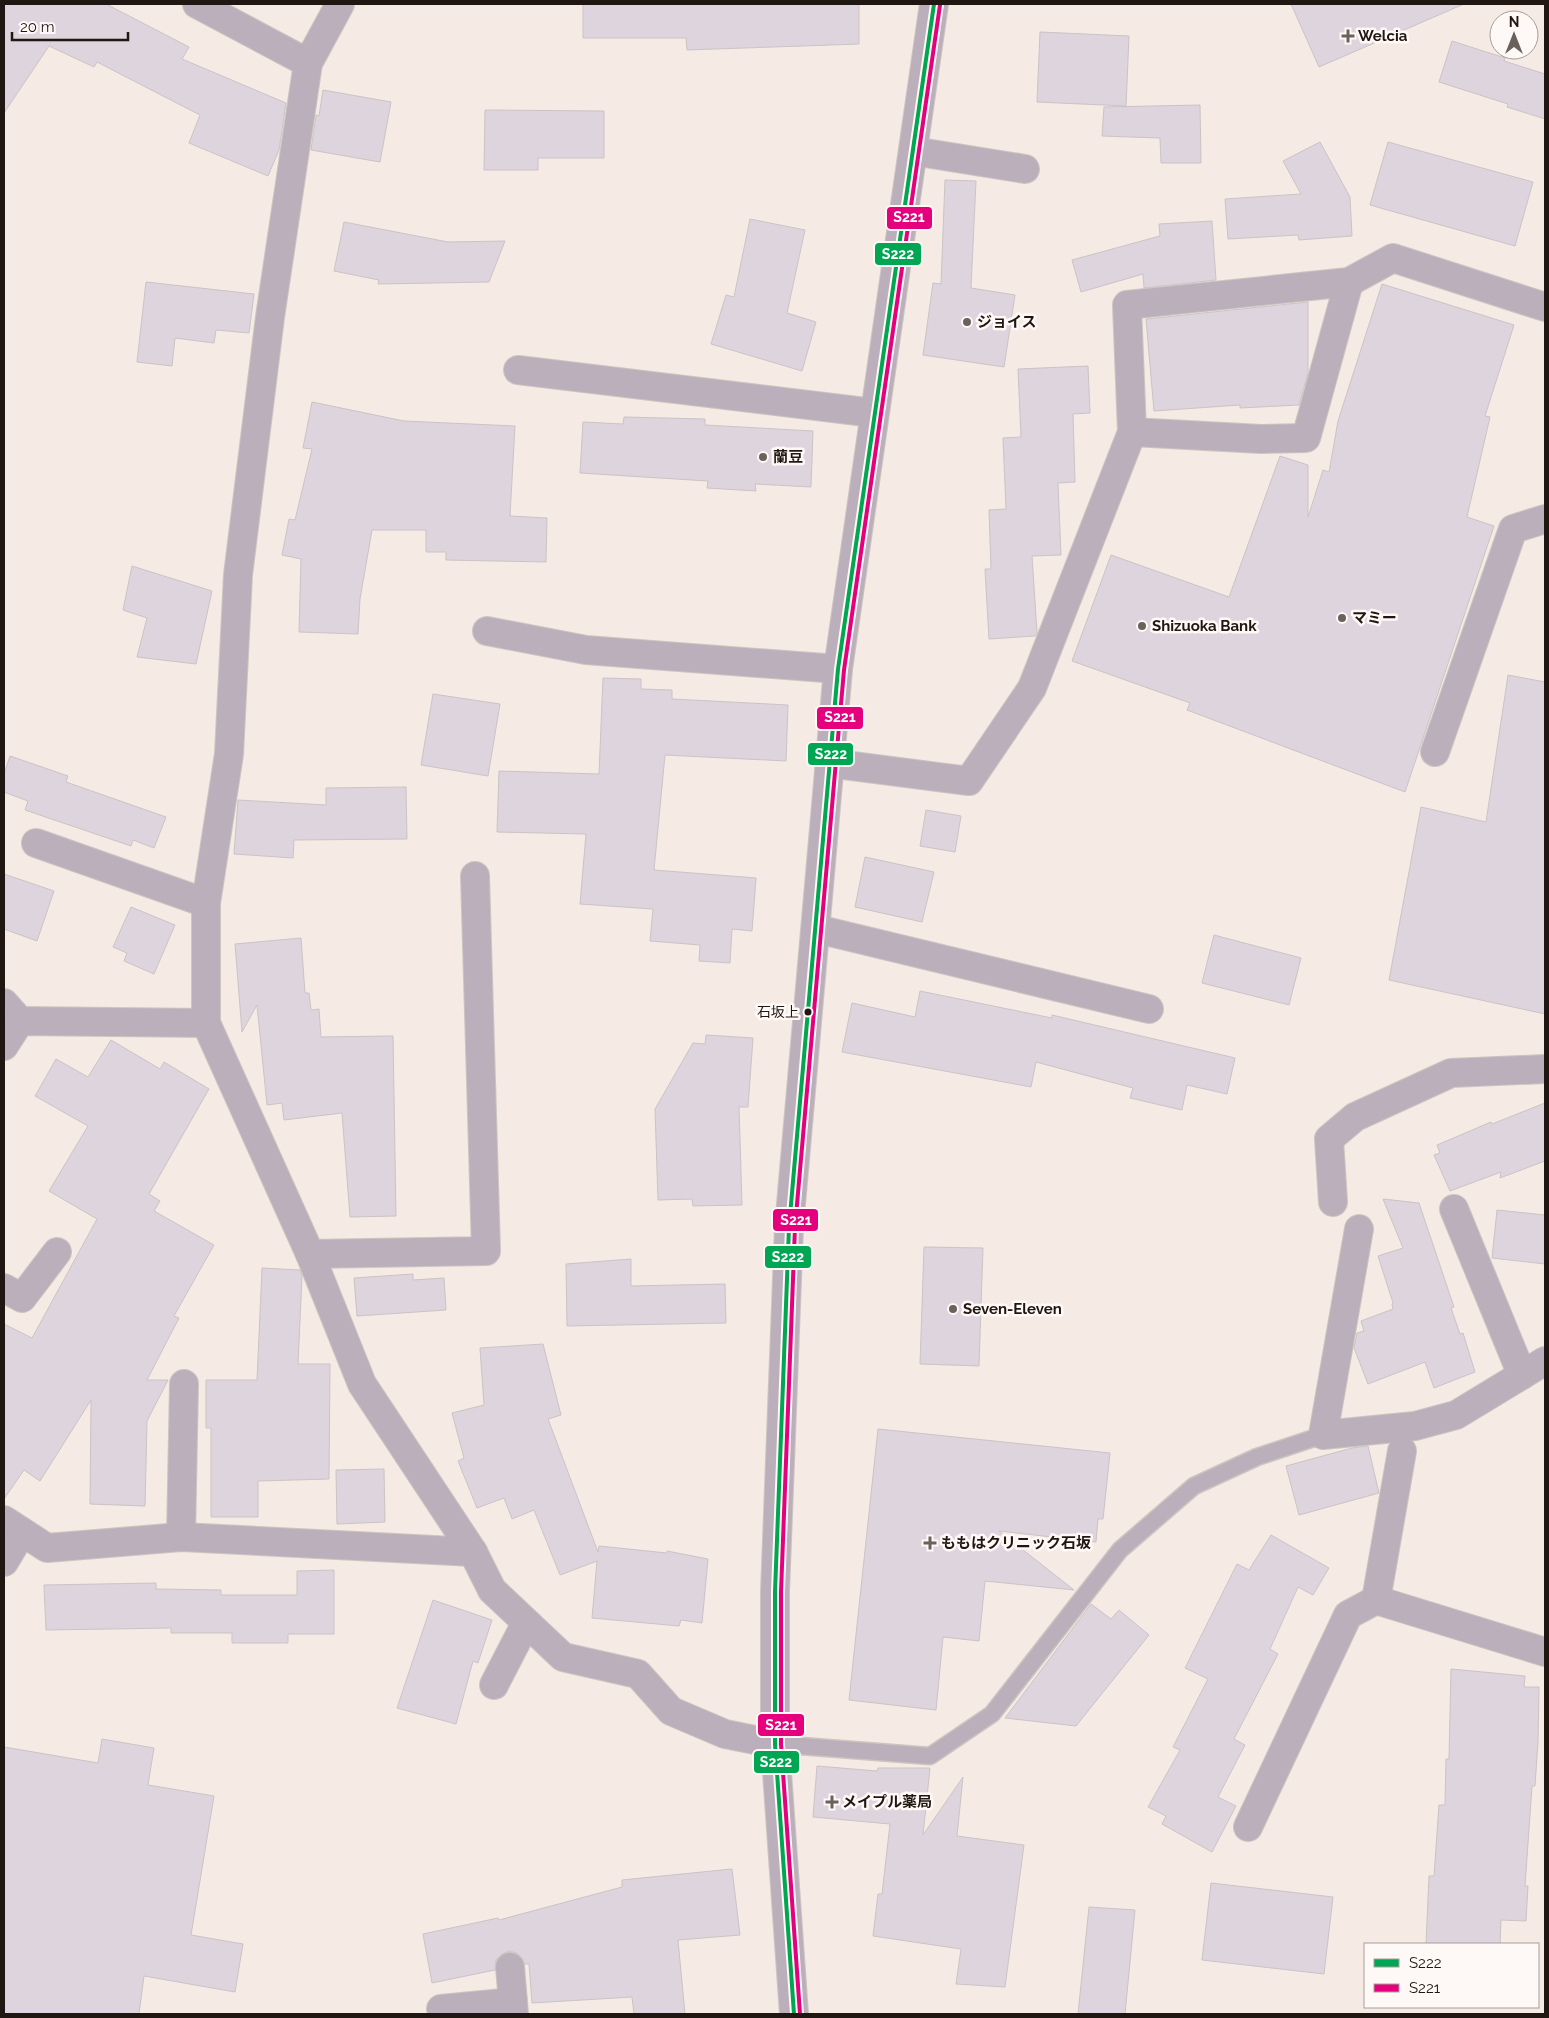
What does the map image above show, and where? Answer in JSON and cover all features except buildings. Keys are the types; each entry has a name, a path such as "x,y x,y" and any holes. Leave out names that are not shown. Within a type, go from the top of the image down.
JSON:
{"street":[{"path":"197,4 308,63"},
{"path":"340,4 308,63 270,317 238,575 229,754 206,903 206,1023 310,1254 362,1384 473,1552 492,1590 562,1657 638,1674 671,1711 725,1734 774,1744"},
{"path":"794,2014 774,1744 774,1592 789,1228 817,928 838,669 934,4"},
{"path":"913,151 1025,169"},
{"path":"829,763 968,781 1032,688 1132,432 1127,305 1349,282 1392,258 1545,307"},
{"path":"1132,432 1261,439 1306,438 1349,282"},
{"path":"518,370 874,413"},
{"path":"1435,752 1513,529 1545,518"},
{"path":"487,631 586,650 838,669"},
{"path":"36,843 206,903"},
{"path":"310,1254 486,1251 474,876"},
{"path":"817,928 1149,1009"},
{"path":"4,1046 12,1012 206,1023"},
{"path":"1333,1202 1330,1139 1356,1117 1451,1072 1545,1069"},
{"path":"1454,1209 1522,1375"},
{"path":"1359,1229 1323,1435 1415,1426 1456,1415 1545,1361"},
{"path":"4,1288 22,1298 57,1252"},
{"path":"181,1537 184,1384"},
{"path":"1376,1600 1402,1451"},
{"path":"4,1562 13,1526 47,1548 181,1537 473,1552"},
{"path":"1248,1827 1348,1616 1376,1600 1545,1652"},
{"path":"494,1684 526,1622"},
{"path":"441,2009 514,2008 510,1967"}],"lane":[{"path":"774,1744 930,1756 992,1714 1120,1550 1194,1486 1257,1457 1323,1435"}],"transit line":[{"name":"S222","path":"794,2014 775,1744 775,1592 789,1227 838,669 934,4"},
{"name":"S221","path":"800,2014 781,1744 781,1592 795,1227 844,670 940,5"}],"place":[{"name":"Welcia","path":"1348,36"},
{"name":"ジョイス","path":"967,322"},
{"name":"蘭豆","path":"763,457"},
{"name":"マミー","path":"1342,618"},
{"name":"Shizuoka Bank","path":"1142,626"},
{"name":"石坂上","path":"808,1012"},
{"name":"Seven-Eleven","path":"953,1309"},
{"name":"ももはクリニック石坂","path":"930,1543"},
{"name":"メイプル薬局","path":"832,1802"}]}
